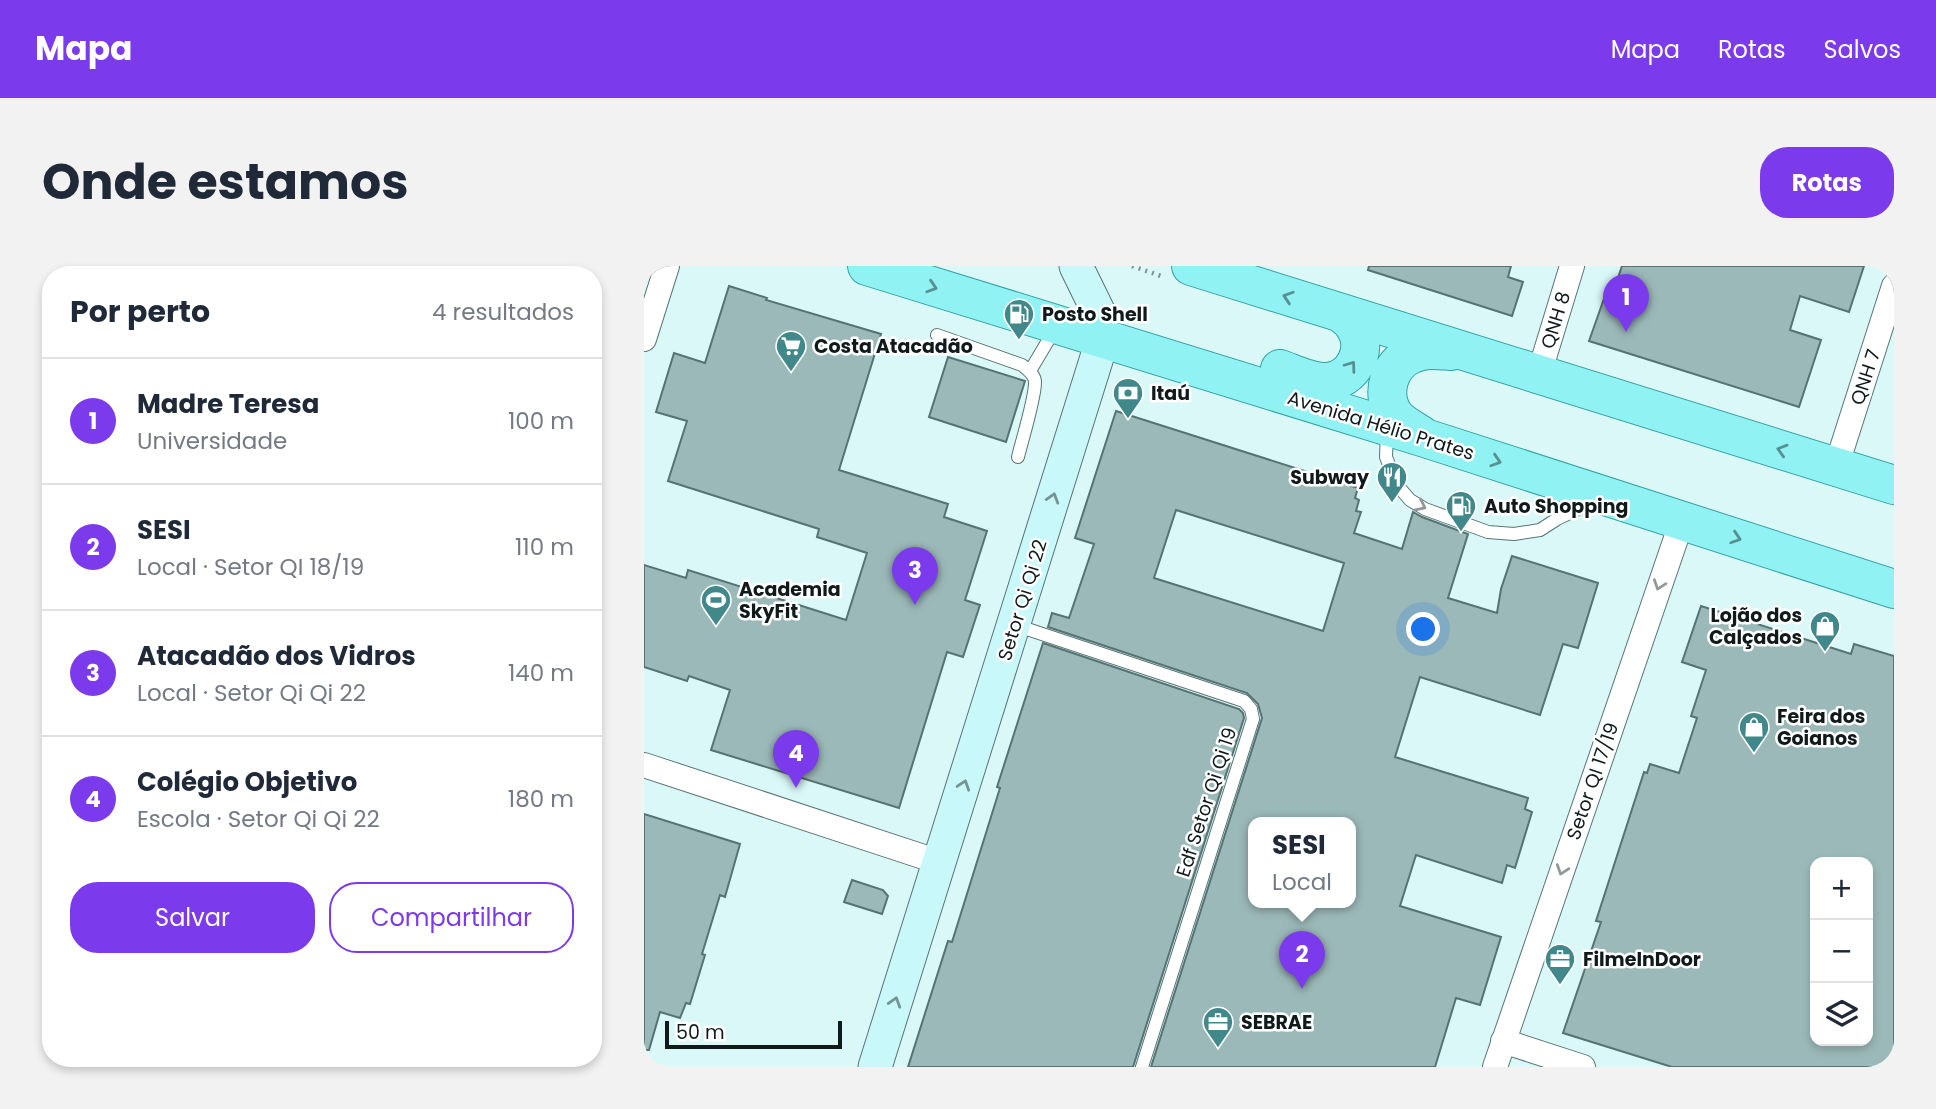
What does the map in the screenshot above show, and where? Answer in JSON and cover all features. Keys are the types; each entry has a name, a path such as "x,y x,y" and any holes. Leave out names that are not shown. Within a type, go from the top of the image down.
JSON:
{"main road":[{"name":"Avenida Hélio Prates","path":"867,266 1387,426 1894,589"},
{"path":"1191,266 1242,274 1341,313 1894,485"},
{"path":"1104,339 1144,326 1327,382 1346,375 1358,359 1360,348 1356,328 1341,313"},
{"path":"1425,438 1395,416 1388,398 1388,382 1396,365 1412,354 1430,349 1471,353"}],"street":[{"path":"644,339 667,266"},
{"path":"1076,266 1098,311 1104,339"},
{"name":"QNH 8","path":"1539,374 1572,266"},
{"name":"QNH 7","path":"1836,467 1889,320 1894,286"},
{"name":"Setor Qi Qi 22","path":"875,1067 1104,339"},
{"name":"Setor QI 17/19","path":"1495,1067 1682,521"},
{"path":"644,765 939,862"},
{"path":"1503,1041 1583,1067"}],"lane":[{"path":"1030,371 1057,324"},
{"path":"937,335 1022,365 1030,371 1035,379 1034,391 1018,457"},
{"path":"1387,426 1386,457 1397,485 1410,500 1425,509 1488,533 1514,534 1540,530 1604,496"},
{"name":"Edf Setor Qi Qi 19","path":"1015,625 1244,701 1251,709 1253,719 1142,1067"}],"building":[{"path":"1369,266 1511,266 1508,277 1523,282 1512,316 1368,270"},
{"path":"1622,266 1864,266 1849,312 1800,296 1790,330 1821,340 1799,407 1589,341 1606,293 1612,295"},
{"path":"729,286 767,298 766,300 881,334 839,470 948,504 944,517 987,531 965,600 980,605 963,657 947,652 899,808 711,750 730,690 689,676 687,681 644,667 644,565 686,578 688,570 846,620 867,553 817,537 819,529 668,481 687,421 656,412 674,353 705,363"},
{"path":"948,357 1025,381 1006,442 929,417"},
{"path":"1116,411 1358,488 1355,498 1359,500 1356,511 1361,512 1354,533 1402,549 1413,512 1468,534 1448,598 1497,613 1501,589 1512,556 1598,583 1578,648 1563,644 1540,715 1420,677 1395,757 1528,798 1525,809 1532,812 1515,868 1507,865 1502,883 1416,855 1400,906 1501,937 1480,1005 1456,998 1435,1067 1151,1067 1262,718 1258,704 1247,693 1048,627 1052,613 1069,618 1094,544 1075,538","holes":["1176,510 1344,563 1323,631 1154,578"]},
{"name":"Feira dos Goianos","path":"1701,606 1851,654 1854,644 1894,656 1894,1067 1672,1067 1563,1033 1601,922 1596,921 1644,772 1647,773 1650,764 1679,773 1697,718 1691,716 1706,670 1682,662"},
{"path":"1043,643 1239,709 1243,713 1244,718 1133,1067 908,1067 948,941 952,942"},
{"path":"644,814 740,844 725,897 720,895 690,1004 686,1003 680,1018 660,1012 649,1050 644,1050"},
{"path":"852,880 883,890 888,896 882,914 844,902"}],"place":[{"name":"Madre Teresa","path":"1626,332"},
{"name":"Posto Shell","path":"1019,341"},
{"name":"Costa Atacadão","path":"791,373"},
{"name":"Itaú","path":"1128,420"},
{"name":"Subway","path":"1392,504"},
{"name":"Auto Shopping","path":"1461,533"},
{"name":"Atacadão dos Vidros","path":"915,605"},
{"name":"Academia SkyFit","path":"716,627"},
{"name":"Lojão dos Calçados","path":"1825,653"},
{"name":"Feira dos Goianos","path":"1754,754"},
{"name":"Colégio Objetivo","path":"796,788"},
{"name":"FilmeInDoor","path":"1560,986"},
{"name":"SESI","path":"1302,989"},
{"name":"SEBRAE","path":"1218,1049"}]}
